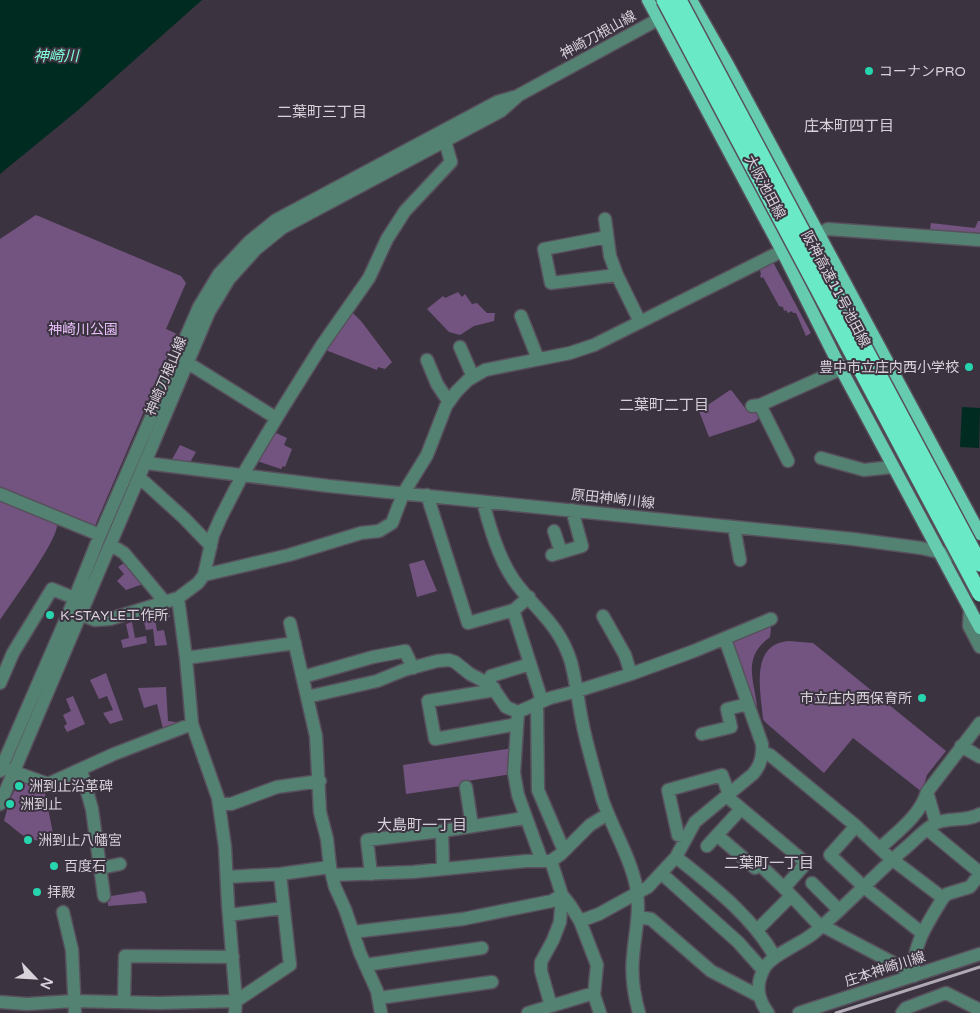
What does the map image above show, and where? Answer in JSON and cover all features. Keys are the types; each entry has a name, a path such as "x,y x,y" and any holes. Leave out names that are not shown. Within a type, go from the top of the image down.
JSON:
{"highway":[{"name":"阪神高速11号池田線","path":"664,0 980,594"},
{"name":"阪神高速11号池田線","path":"687,0 980,563"}],"main road":[{"name":"大阪池田線","path":"648,0 782,251 841,369 980,628"},
{"name":"大阪池田線","path":"687,0 819,233 980,534"}],"street":[{"name":"神崎刀根山線","path":"0,804 14,772 75,608 100,535 199,307 219,274 249,242 276,220 443,135 501,111 519,95 658,19 687,0"},
{"name":"神崎刀根山線","path":"1,769 75,608 111,545 209,312 229,279 256,249 282,228 443,135"},
{"path":"0,683 12,653 52,589 75,608 95,620 110,619 178,598 198,583 204,575 213,536 221,516 276,418 322,345 369,278 387,239 405,211 450,162 443,135"},
{"path":"604,219 610,256 640,322"},
{"path":"204,575 289,555 361,534 379,532 392,523 404,494 425,459 441,417 449,402 459,388 472,377 486,370 570,353 594,345 828,229 980,240"},
{"path":"607,237 544,249 551,283 617,275"},
{"path":"521,316 538,359"},
{"path":"460,347 472,377"},
{"path":"427,360 437,384 449,402"},
{"path":"188,363 276,418"},
{"path":"788,461 756,406 841,369"},
{"path":"821,458 864,470 893,467"},
{"name":"原田神崎川線","path":"146,463 404,494 853,539 938,552 980,563"},
{"path":"140,478 184,518 211,546"},
{"path":"0,494 100,535"},
{"path":"427,495 468,623 513,610 529,597"},
{"path":"483,502 503,562 514,581 549,620 566,646 571,661 590,752 608,814 631,869 637,893 638,917 633,974 635,998 639,1013"},
{"path":"554,531 556,554 582,546 572,510"},
{"path":"734,527 740,560"},
{"path":"111,545 124,552 165,602"},
{"path":"178,598 192,724 219,804 225,848 236,1007"},
{"path":"970,609 969,626 980,647"},
{"path":"513,610 540,702 538,790 564,851"},
{"path":"603,616 625,655 631,674"},
{"path":"492,682 489,691 428,701 435,739 518,718 540,702 631,674 725,639 771,619"},
{"path":"290,623 316,736 320,781 320,812 327,839 331,871 365,965 377,991 380,1013"},
{"path":"580,921 599,914 648,887 676,857 695,822 753,774 761,761 760,740 725,639"},
{"path":"186,658 295,643"},
{"path":"303,677 373,657 405,651 413,668"},
{"path":"308,697 377,681 437,661 450,660 474,676 489,683 530,664"},
{"path":"492,682 506,707 518,718"},
{"path":"702,734 731,727 726,709 748,704"},
{"path":"518,718 514,773 518,795 525,818 562,895 580,921 597,965 594,993 600,1013"},
{"path":"880,848 911,819 924,802 926,792 980,723"},
{"path":"1,769 48,784 114,754 192,724"},
{"path":"961,746 980,757"},
{"path":"762,752 770,755 856,826 892,859 943,898"},
{"path":"81,770 92,809 104,896"},
{"path":"687,838 678,835 668,790 722,775 731,800 806,863 788,892 757,930"},
{"path":"219,804 231,804 277,786 320,781"},
{"path":"466,787 472,826"},
{"path":"914,976 914,960 922,933 943,898 947,894 970,886 979,875 978,871 932,826 926,792"},
{"path":"707,846 741,809"},
{"path":"227,877 331,871 371,874 546,861 564,851 590,825 608,814"},
{"path":"768,1013 759,996 759,985 764,970 770,961 796,946 822,927 892,859 932,826 968,819 980,814"},
{"path":"371,874 368,840 525,818"},
{"path":"856,826 830,854 864,887 922,933"},
{"path":"442,831 443,869"},
{"path":"717,835 755,868 759,864 822,927 906,969 914,976"},
{"path":"676,857 712,886 757,930 766,940 775,957"},
{"path":"101,868 120,864"},
{"path":"661,873 738,942 764,970"},
{"path":"0,1002 75,1007 124,1002 159,1008 236,1007 290,965 280,874"},
{"path":"812,883 839,910"},
{"path":"353,932 463,920 552,901 562,895"},
{"path":"551,1006 541,971 541,962 554,940 560,922 562,895"},
{"path":"229,915 283,908"},
{"path":"63,912 72,950 75,1007"},
{"path":"638,917 650,920 711,971 759,996"},
{"path":"365,965 482,948"},
{"name":"庄本神崎川線","path":"798,1013 980,954"},
{"path":"124,1002 124,956 233,957"},
{"path":"379,998 492,982"},
{"path":"528,1013 594,993"},
{"path":"903,1013 906,1008 946,993 980,1010"}],"green space":[{"name":"神崎川公園","path":"36,215 181,276 186,283 166,329 177,334 94,528 0,488 0,239"},
{"path":"978,221 980,221 980,233 930,230 931,223 975,228"},
{"path":"773,262 811,333 806,336 796,313 792,311 788,313 786,310 784,311 783,307 779,306 763,277 761,278 760,269"},
{"path":"458,292 462,297 465,294 472,304 477,303 487,313 495,313 494,321 474,326 460,335 449,332 427,309 443,296 445,298"},
{"path":"351,311 361,321 392,362 385,369 378,367 377,370 323,349"},
{"path":"730,390 745,408 748,406 757,410 762,415 755,422 709,437 699,411"},
{"path":"274,432 287,438 284,445 292,449 285,467 283,466 281,469 257,461"},
{"path":"180,445 196,452 188,466 170,463"},
{"path":"0,500 57,524 56,532 43,556 0,620"},
{"path":"424,560 437,591 417,597 409,564"},
{"path":"127,561 143,584 126,590 117,581 124,574 118,567"},
{"path":"169,609 170,617 155,619 157,631 164,630 167,645 155,646 153,629 146,630 143,618"},
{"path":"132,622 135,638 146,636 147,643 123,648 121,640 129,638 126,624"},
{"path":"770,625 770,637 756,652 753,660 752,676 757,705 754,707 732,643 734,638"},
{"path":"788,641 813,643 946,751 927,775 922,792 853,738 824,773 765,722 763,719 760,684 762,660 767,651 776,644"},
{"path":"106,673 123,720 110,724 103,713 113,710 107,696 99,699 90,680"},
{"path":"166,687 168,721 183,723 163,729 157,704 144,708 138,688"},
{"path":"73,696 85,724 67,732 64,726 67,724 63,715 71,711 66,699"},
{"path":"513,748 512,774 461,782 461,786 406,794 403,765"},
{"path":"24,782 44,789 54,838 30,839 4,821 13,794"},
{"path":"142,891 145,893 147,903 108,906 111,896"}],"water":[{"name":"神崎川","path":"0,0 202,0 77,111 0,174"},
{"path":"962,407 980,408 979,448 960,447"}],"railway":[{"path":"836,1013 980,967"}],"place":[{"name":"コーナンPRO","path":"869,71"},
{"name":"豊中市立庄内西小学校","path":"969,367"},
{"name":"K-STAYLE工作所","path":"50,615"},
{"name":"市立庄内西保育所","path":"922,698"},
{"name":"洲到止沿革碑","path":"19,786"},
{"name":"洲到止","path":"10,804"},
{"name":"洲到止八幡宮","path":"28,840"},
{"name":"百度石","path":"54,866"},
{"name":"拝殿","path":"37,892"}],"district":[{"name":"二葉町三丁目","path":"322,112"},
{"name":"庄本町四丁目","path":"849,126"},
{"name":"二葉町二丁目","path":"664,405"},
{"name":"大島町一丁目","path":"422,825"},
{"name":"二葉町一丁目","path":"769,863"}]}
